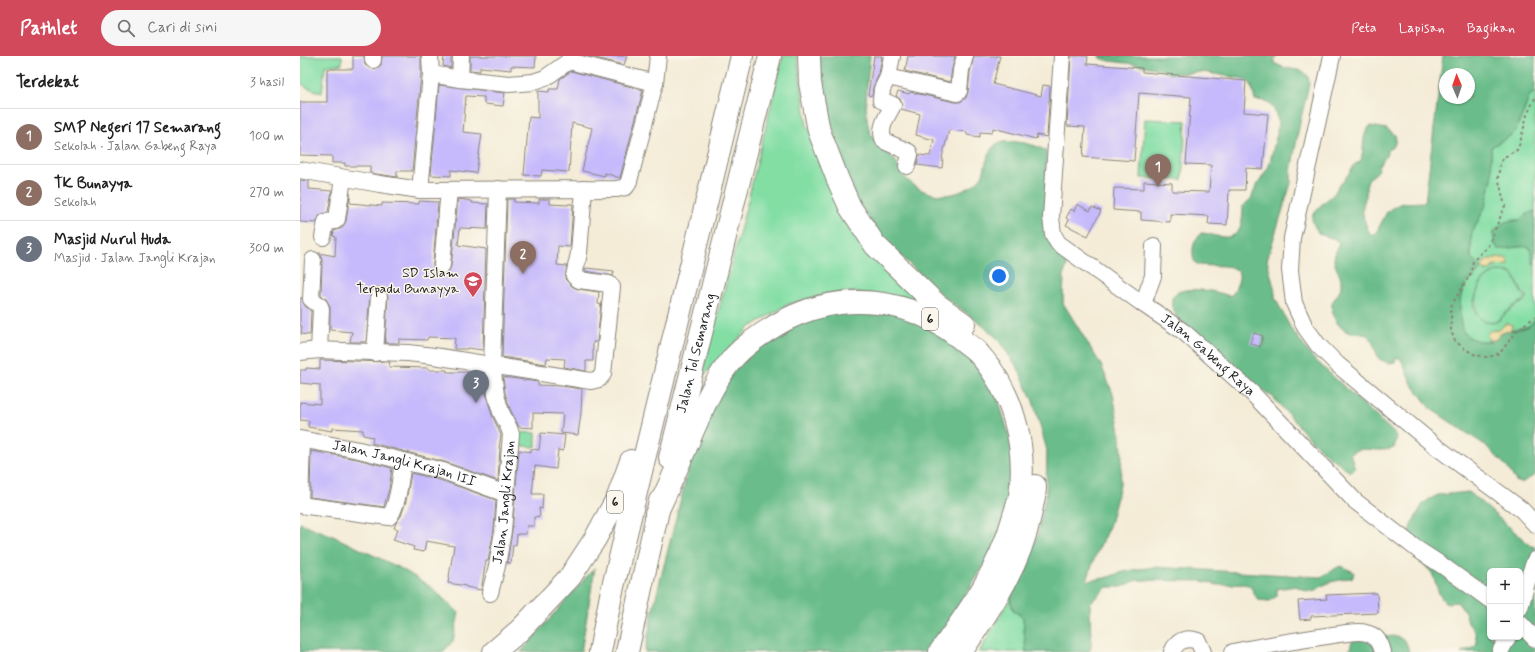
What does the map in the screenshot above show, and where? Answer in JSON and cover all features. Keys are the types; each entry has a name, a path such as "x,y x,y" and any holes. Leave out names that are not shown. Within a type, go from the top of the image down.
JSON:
{"highway":[{"name":"Jalan Tol Semarang","path":"600,652 610,595 742,56"},
{"name":"Jalan Tol Semarang","path":"627,652 656,514 770,56"},
{"name":"6","path":"809,56 810,83 819,131 850,207 875,245 895,266 936,304 970,328 988,344 1016,389 1025,411 1036,451 1035,494 1027,532 1013,569 995,601 961,652"},
{"name":"6","path":"656,514 712,387 735,356 769,329 799,313 836,302 861,301 896,306 923,316 947,328 979,353 998,379 1013,411 1022,458 1020,497 1008,537 990,579 940,652"},
{"name":"6","path":"494,652 520,630 570,577 595,539 618,497 632,460 679,318"}],"street":[{"path":"420,190 431,74 430,56"},
{"path":"460,79 461,56"},
{"path":"300,170 420,190 617,189 626,187 629,181 655,83 658,56"},
{"path":"892,56 888,77 882,89 881,100 893,105 882,127 882,137 886,143 909,152 910,155 907,166"},
{"path":"888,77 957,92 959,91 961,70 965,56"},
{"name":"Jalan Gabeng Raya","path":"1062,56 1051,217 1054,234 1058,242 1184,332 1252,393 1355,501 1417,549 1487,598"},
{"path":"1332,56 1292,238 1290,270 1294,303 1305,327 1318,345 1338,365 1434,445 1522,510 1535,524"},
{"path":"431,74 460,79 509,84 533,82 545,78 569,58 655,83"},
{"path":"323,237 326,222 335,221 337,219 343,178"},
{"name":"Jalan Jangli Krajan","path":"490,593 500,549 506,494 510,434 496,395 492,365 498,189"},
{"path":"300,352 319,350 427,355 591,381 599,379 603,374 612,288 609,284 579,280 574,276 579,253 584,189"},
{"path":"442,265 449,190"},
{"path":"1144,304 1153,276 1154,246"},
{"path":"313,260 311,299 322,309 319,350"},
{"path":"375,353 379,296"},
{"path":"301,440 300,505 389,517 396,499 403,461"},
{"name":"Jalan Jangli Krajan III","path":"301,440 360,450 443,471 506,494"},
{"path":"1521,604 1535,560"},
{"path":"1523,626 1535,639"},
{"path":"1233,652 1283,642 1365,632 1375,636 1384,652"},
{"path":"1172,652 1176,645 1183,639 1198,641 1203,652"},
{"path":"1500,652 1506,640"}],"path":[{"path":"1535,98 1527,115 1517,150 1504,157 1500,164 1498,177 1505,206 1488,246 1473,261 1471,272 1452,304 1451,331 1455,341 1465,349 1476,355 1486,357 1500,353 1518,329 1535,317"}],"green space":[{"path":"300,56 342,56 342,64 325,66 322,93 306,87 300,82"},
{"path":"783,56 797,56 807,126 937,311 857,292 827,294 789,304 750,327 701,378 746,208"},
{"path":"819,56 870,56 866,101 869,129 876,141 894,159 901,173 908,181 924,191 942,195 961,192 972,186 982,176 992,148 999,143 1024,143 1036,146 1046,151 1046,234 1054,251 1063,258 1067,265 1064,274 1063,303 1101,365 1113,394 1121,438 1122,455 1120,485 1110,524 1094,559 1087,581 1105,578 1127,571 1154,567 1321,577 1340,566 1354,572 1353,577 1325,584 1311,591 1296,586 1277,589 1277,596 1269,601 1258,600 1250,586 1245,584 1218,585 1201,581 1137,580 1122,587 1107,587 1090,603 1091,647 1089,652 1026,652 1023,618 1013,609 1010,599 1037,536 1046,495 1047,450 1033,401 1018,368 996,337 976,320 943,296 883,239 859,202 847,176 829,128 820,81"},
{"path":"1098,56 1277,56 1274,59 1274,63 1284,68 1302,71 1307,75 1309,84 1291,171 1291,183 1267,260 1275,292 1275,298 1290,327 1312,357 1394,433 1397,437 1394,448 1383,450 1362,449 1350,453 1355,469 1350,472 1326,454 1310,439 1273,397 1258,387 1242,370 1235,368 1176,317 1172,299 1175,294 1181,291 1198,290 1216,292 1229,296 1233,294 1239,279 1239,273 1230,267 1197,264 1194,259 1193,248 1201,233 1220,237 1229,237 1238,231 1243,217 1243,206 1251,199 1255,189 1269,166 1277,134 1278,120 1274,109 1266,101 1255,100 1251,84 1245,79 1202,72 1170,74 1160,69 1110,61"},
{"path":"1443,56 1535,56 1535,92 1530,95 1516,131 1512,135 1491,147 1492,178 1486,205 1471,235 1471,258 1481,268 1464,287 1461,295 1460,306 1460,318 1463,331 1466,335 1476,340 1493,340 1500,333 1529,326 1535,319 1535,475 1521,483 1516,481 1507,467 1485,445 1431,409 1412,384 1401,359 1396,357 1395,362 1389,363 1379,359 1369,336 1365,334 1347,332 1340,326 1334,317 1332,304 1340,290 1341,285 1340,277 1334,262 1339,243 1335,239 1319,234 1312,219 1313,214 1334,194 1355,164 1360,162 1363,153 1365,134 1370,126 1387,129 1395,135 1396,140 1394,146 1388,150 1386,156 1378,166 1378,171 1369,179 1366,185 1363,212 1367,229 1371,236 1376,233 1387,212 1403,203 1425,202 1439,88 1439,104 1475,104 1475,68 1442,68"},
{"path":"1535,92 1535,211 1529,213 1520,220 1510,220 1493,234 1495,244 1503,249 1525,246 1530,248 1533,263 1535,264 1535,319 1529,326 1511,330 1512,325 1506,324 1499,329 1492,330 1490,340 1492,341 1476,340 1467,336 1461,327 1460,320 1462,293 1467,282 1475,276 1471,258 1471,235 1486,205 1492,178 1491,147 1512,135 1516,131 1530,95","holes":["1495,258 1506,266 1498,265 1489,271 1484,271 1487,260 1492,260","1495,271 1507,271 1512,273 1521,291 1527,297 1525,301 1512,308 1497,322 1491,323 1481,320 1477,316 1473,304 1482,281"]},
{"path":"1145,119 1186,121 1182,180 1141,178"},
{"path":"1535,211 1535,264 1533,263 1530,248 1522,247 1498,249 1495,244 1493,234 1496,229 1505,222 1520,220 1529,213"},
{"path":"1496,272 1510,273 1514,276 1521,292 1526,297 1497,321 1486,322 1481,319 1476,309 1475,303 1477,291 1487,277"},
{"path":"837,309 894,311 944,333 993,382 1016,458 1002,535 932,652 645,652 653,609 696,439 740,360 772,334"},
{"path":"512,432 536,433 536,447 511,445"},
{"path":"1469,492 1531,546 1535,547 1535,652 1461,652 1473,648 1477,644 1475,632 1468,623 1465,612 1457,602 1445,603 1439,594 1432,573 1419,559 1409,538 1412,523 1423,504 1438,495"},
{"path":"300,523 335,537 402,569 431,587 459,613 453,641 443,652 300,652"},
{"path":"595,567 581,652 521,652"},
{"path":"1010,599 1013,610 1023,618 1026,652 979,652"},
{"path":"1397,636 1406,642 1409,652 1349,652 1352,641 1366,638"}],"sand":[{"path":"1498,257 1508,259 1509,265 1493,266 1489,271 1483,270 1482,266 1487,260 1492,260"},
{"path":"1507,323 1512,325 1511,330 1500,333 1499,337 1492,341 1488,339 1487,334 1490,331 1499,329"}],"building":[{"path":"353,56 364,56 365,65 373,69 381,65 382,56 421,56 421,74 412,171 397,171 397,177 370,173 370,166 345,166 345,163 332,163 332,156 300,155 300,102 327,102 327,69 353,69"},
{"path":"444,56 451,56 451,68 443,66"},
{"path":"470,56 536,56 535,67 511,66 511,70 480,67 480,71 470,70"},
{"path":"588,56 627,56 624,65"},
{"path":"874,56 882,56 879,74 873,88 872,96 868,95"},
{"path":"908,56 955,56 950,82 905,71"},
{"path":"974,56 1000,56 993,84 1041,96 1043,85 1050,86 1047,137 1037,135 1036,139 993,128 992,133 980,132 980,137 967,135 967,132 949,130 942,158 942,168 917,165 919,155 930,156 934,140 916,135 920,114 901,109 901,100 896,96 898,91 960,102 966,98 968,92 970,72"},
{"path":"1071,56 1088,56 1087,64 1142,68 1142,72 1246,81 1244,112 1268,114 1263,169 1246,168 1245,190 1229,190 1227,225 1208,224 1209,216 1170,214 1170,222 1141,220 1141,212 1113,210 1114,188 1144,189 1144,181 1172,183 1172,191 1209,192 1211,165 1186,164 1191,97 1139,93 1134,161 1083,157 1085,127 1067,126"},
{"path":"571,71 643,90 620,178 605,173 605,176 582,171 592,128 572,123 569,172 542,170 541,176 524,175 529,117 538,118 538,91 549,92 549,89 558,89 560,79"},
{"path":"439,85 505,93 503,106 484,104 484,97 466,96 463,132 482,134 476,173 451,170 451,176 431,175"},
{"path":"300,180 309,181 309,189 332,191 328,212 320,215 316,223 300,222"},
{"path":"350,193 350,203 382,206 382,203 419,204 419,201 438,202 433,269 442,274 446,274 451,266 458,199 472,201 472,203 488,204 487,229 460,228 458,245 486,249 483,350 467,348 454,349 455,338 428,337 427,340 399,339 399,343 385,343 388,296 385,288 380,287 371,290 366,342 350,342 352,332 330,330 330,306 326,299 321,295 322,260 319,253 335,256 336,237 333,236 334,231 342,228 346,221"},
{"path":"507,199 514,199 514,202 539,203 539,199 550,199 550,204 573,204 570,247 558,246 557,265 567,266 565,279 573,287 599,292 598,304 601,305 597,342 593,342 593,361 586,361 586,371 564,367 565,359 547,358 546,364 502,357"},
{"path":"1077,204 1090,211 1092,207 1101,211 1088,236 1066,225 1069,220 1066,218 1071,209 1074,211"},
{"path":"586,268 614,271 613,276 585,271"},
{"path":"300,298 302,298 305,306 311,311 310,335 301,334 302,326 300,326"},
{"path":"1254,333 1263,336 1260,347 1250,343"},
{"path":"320,360 390,362 389,367 429,368 429,370 447,370 447,372 473,372 484,374 487,398 492,415 501,435 498,481 445,462 372,443 373,437 363,435 363,430 332,428 332,431 308,427 309,421 300,420 300,402 320,404 320,385 300,383 300,370 306,370 306,368 320,369"},
{"path":"503,377 538,382 538,385 582,389 578,435 561,433 563,414 533,413 533,428 519,427 510,409 505,393"},
{"path":"541,433 565,435 563,451 558,450 556,469 535,466 532,494 543,494 542,509 539,508 540,516 534,517 534,526 527,526 526,534 517,534 516,545 513,545 511,563 507,563 512,532 519,450 531,452 531,449 539,450"},
{"path":"311,451 357,459 392,468 389,489 384,507 310,497"},
{"path":"411,473 440,480 496,500 494,530 488,561 486,561 481,590 448,583 454,546 426,541 424,552 413,550 414,547 393,540 398,529 394,528 401,516 406,501"},
{"path":"1377,593 1378,613 1311,616 1311,619 1300,620 1298,601 1327,599 1326,595"}],"place":[{"name":"SMP Negeri 17 Semarang","path":"1158,187"},
{"name":"TK Bunayya","path":"523,274"},
{"name":"SD Islam Terpadu Bunayya","path":"473,298"},
{"name":"Masjid Nurul Huda","path":"476,403"}]}
